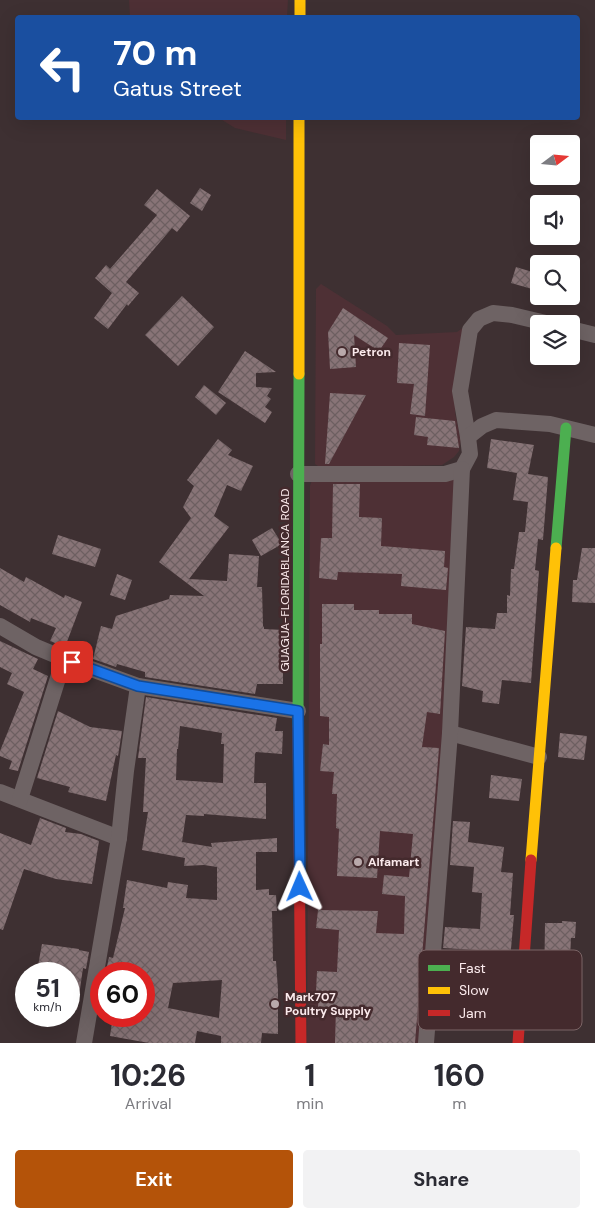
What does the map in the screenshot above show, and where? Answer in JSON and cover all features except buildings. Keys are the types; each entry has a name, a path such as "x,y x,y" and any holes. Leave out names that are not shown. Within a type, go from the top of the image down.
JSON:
{"main road":[{"path":"300,0 300,15"},
{"name":"GUAGUA-FLORIDABLANCA ROAD","path":"299,120 298,711 301,1043"},
{"path":"525,950 566,428"},
{"path":"518,1043 519,1030"}],"street":[{"path":"433,950 450,733 462,469 470,454 460,392 470,330 479,319 493,313 530,319"},
{"path":"580,331 595,335"},
{"path":"468,437 482,426 496,420 550,424 595,435"},
{"path":"298,474 445,474 462,469"},
{"path":"0,626 36,647 138,686 298,711"},
{"path":"20,799 64,659"},
{"path":"84,1043 119,838 138,686"},
{"path":"450,733 539,757"},
{"path":"0,792 119,838"},
{"path":"426,1043 427,1030"}],"shaded area":[{"path":"129,0 288,0 287,15 130,15"},
{"path":"222,120 286,120 286,140 235,128"},
{"path":"321,284 387,326 396,335 457,332 467,325 457,379 455,413 461,440 459,451 454,457 442,465 321,468 315,464 316,289"},
{"path":"312,480 454,480 457,544 429,950 418,950 418,1030 423,1030 422,1043 307,1043 310,486"}],"traffic: fast":[{"path":"298,726 299,374"},
{"path":"556,548 566,428"}],"traffic: slow":[{"path":"300,0 300,15"},
{"path":"299,120 299,374"},
{"path":"531,860 556,548"}],"traffic: jam":[{"path":"298,726 301,1043"},
{"path":"525,950 531,860"},
{"path":"518,1043 519,1030"}],"place":[{"name":"Petron","path":"342,352"},
{"name":"Alfamart","path":"358,862"},
{"name":"Mark707 Poultry Supply","path":"275,1004"}],"route":[{"path":"72,662 138,686 298,711 300,887"}]}
